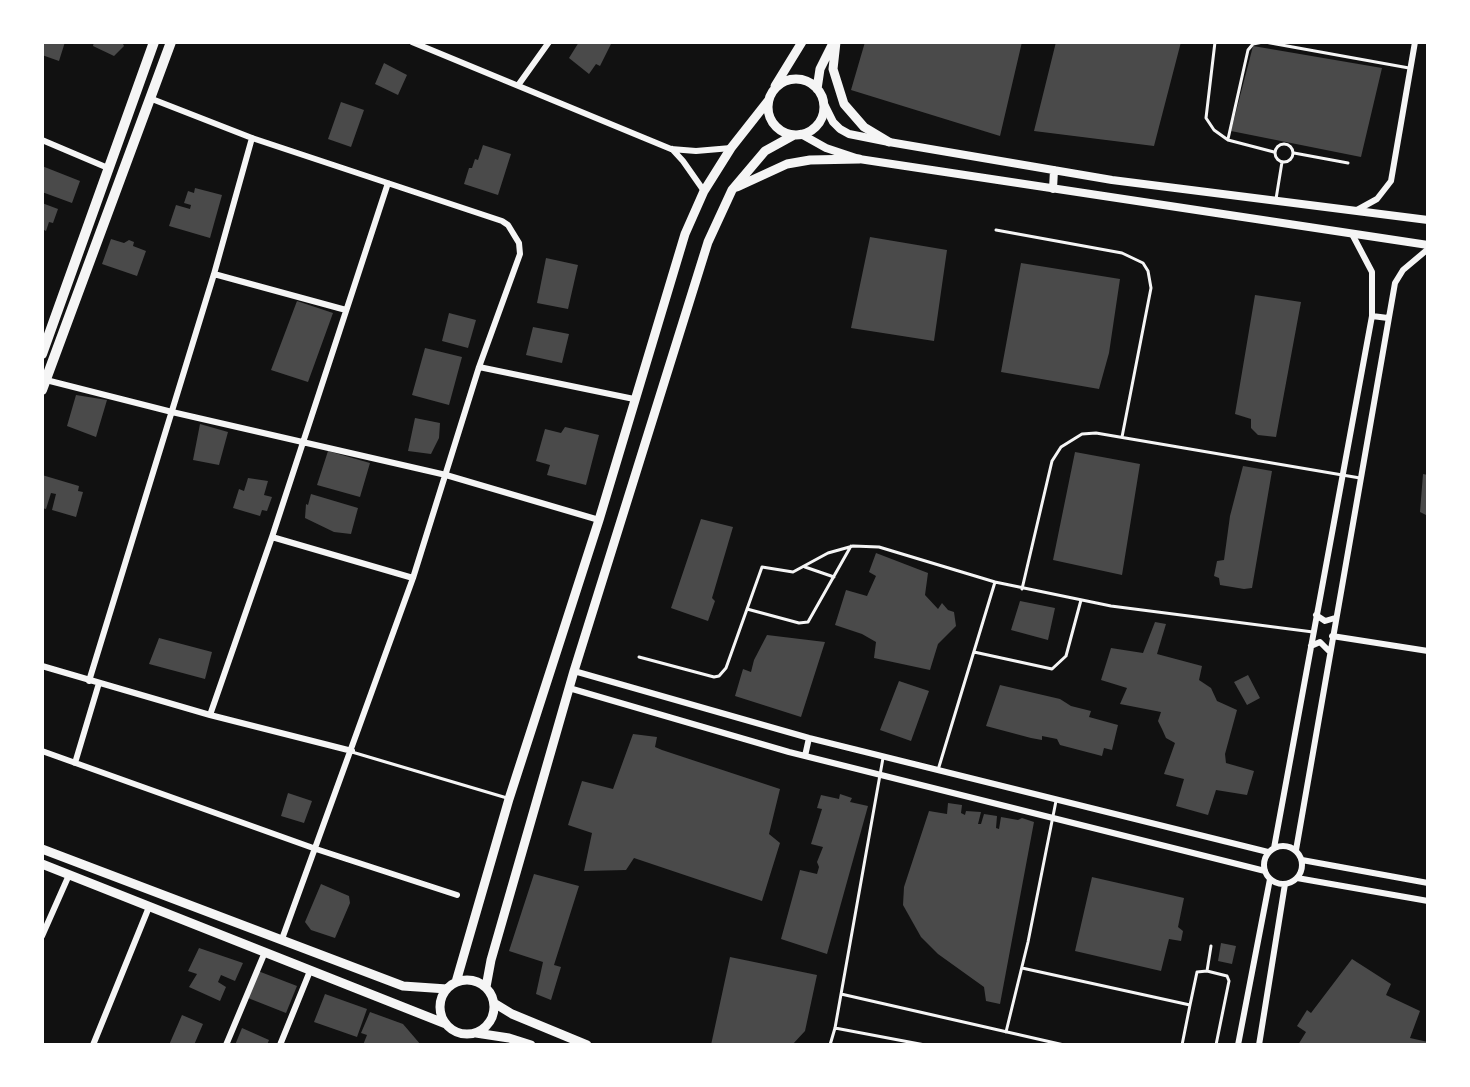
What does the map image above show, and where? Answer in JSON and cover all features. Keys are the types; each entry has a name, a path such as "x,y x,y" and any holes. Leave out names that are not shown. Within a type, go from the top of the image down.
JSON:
{"main road":[{"path":"42,354 154,42"},
{"path":"44,385 152,99 171,42"},
{"path":"456,982 509,799 599,520 685,234 704,191 731,148 768,101 802,42"},
{"path":"486,987 491,960 574,671 708,242 732,190 765,151 818,124 824,104 818,88 820,69 835,42"},
{"path":"835,42 833,69 844,104 864,127 889,142"},
{"path":"772,91 786,80 794,78 803,79 818,88"},
{"path":"768,101 768,111 777,127 797,135"},
{"path":"732,190 787,164 810,160 859,159"},
{"path":"42,849 403,986 447,988"},
{"path":"42,864 446,1024 459,1033 476,1033 491,1040 531,1045"},
{"path":"446,1024 440,1010 442,995 456,982 472,980 486,987 494,1003 512,1014 587,1045"},
{"path":"476,1033 490,1021 494,1003"}],"street":[{"path":"412,42 519,84 671,149 696,151 731,148"},
{"path":"519,84 549,42"},
{"path":"1357,210 1377,199 1391,181 1415,42"},
{"path":"152,99 252,138 502,221 508,225 519,243 520,254 479,367 413,578 282,939"},
{"path":"824,104 832,122 840,129 849,134 889,142 1054,170 1428,220"},
{"path":"797,135 859,159 1428,247"},
{"path":"88,681 214,274 252,138"},
{"path":"42,140 108,168"},
{"path":"671,149 683,161 704,191"},
{"path":"1053,189 1054,170"},
{"path":"210,715 272,537 388,183"},
{"path":"1352,234 1372,272 1372,316 1341,473 1311,647 1271,850 1264,864 1264,871 1270,879 1285,884 1297,878 1428,901"},
{"path":"1297,878 1302,860 1296,850 1388,318 1398,275 1428,247"},
{"path":"214,274 346,310"},
{"path":"1372,316 1388,318"},
{"path":"479,367 634,399"},
{"path":"44,385 446,475 599,520"},
{"path":"272,537 413,578"},
{"path":"1316,615 1325,621 1335,618"},
{"path":"1332,636 1428,651"},
{"path":"1311,647 1320,642 1326,645 1329,651"},
{"path":"42,666 210,715 352,751"},
{"path":"574,671 809,738 884,755 1056,801 1271,850 1281,846 1296,850"},
{"path":"75,763 99,683"},
{"path":"569,688 805,756 1264,871"},
{"path":"805,756 809,738"},
{"path":"42,751 316,849 457,895"},
{"path":"1302,860 1428,883"},
{"path":"42,936 69,875"},
{"path":"1238,1045 1270,879"},
{"path":"1259,1045 1285,884"},
{"path":"93,1045 149,907"},
{"path":"226,1045 265,952"},
{"path":"280,1045 310,970"}],"lane":[{"path":"1215,42 1206,118 1214,130 1228,140 1275,153 1282,162 1276,201"},
{"path":"1228,140 1248,50 1253,44 1264,42 1411,69"},
{"path":"1275,153 1278,145 1286,143 1294,153 1348,163"},
{"path":"1282,162 1290,160 1294,153"},
{"path":"996,230 1122,253 1143,263 1148,271 1151,288 1122,437"},
{"path":"1022,589 1052,461 1070,440 1082,434 1096,433 1122,437 1361,478"},
{"path":"747,609 799,623 808,622 850,546"},
{"path":"639,657 714,678 719,676 726,668 762,567 793,572 828,553 850,546 879,547 995,582 1081,600 1313,632"},
{"path":"805,567 834,577"},
{"path":"938,770 995,582"},
{"path":"974,652 1052,669 1066,656 1081,600"},
{"path":"352,751 509,799"},
{"path":"830,1045 835,1028 884,755"},
{"path":"1006,1032 1022,968 1056,801"},
{"path":"1207,971 1211,946"},
{"path":"1022,968 1190,1005"},
{"path":"1182,1045 1197,972 1207,971 1227,976 1229,981 1216,1045"},
{"path":"841,994 1064,1045"},
{"path":"835,1028 925,1045"}],"building":[{"path":"42,42 65,42 59,61 42,55"},
{"path":"94,42 122,42 124,46 114,56 93,46"},
{"path":"579,42 612,42 600,66 596,64 589,74 569,58"},
{"path":"865,42 1022,42 1000,136 851,90"},
{"path":"1056,42 1181,42 1154,146 1034,131"},
{"path":"1253,46 1382,68 1361,157 1231,131"},
{"path":"384,63 407,75 398,95 375,84"},
{"path":"341,102 364,110 351,147 328,139"},
{"path":"483,145 511,154 498,195 464,184 469,168 472,168 475,159 478,160"},
{"path":"42,166 80,181 72,203 42,192"},
{"path":"195,188 222,195 210,238 169,226 176,205 190,209 191,205 184,203 188,191 194,193"},
{"path":"42,203 58,209 53,223 49,222 46,231 42,229"},
{"path":"870,237 947,250 934,341 851,328"},
{"path":"111,239 124,243 129,240 134,242 133,246 146,251 137,276 102,264"},
{"path":"546,258 578,265 568,309 537,303"},
{"path":"1021,263 1120,279 1109,353 1099,389 1001,372"},
{"path":"1255,295 1301,302 1276,437 1258,435 1251,428 1251,419 1235,414"},
{"path":"297,301 333,313 308,382 271,370"},
{"path":"449,313 476,320 468,348 442,341"},
{"path":"533,327 569,334 562,363 526,355"},
{"path":"425,348 462,357 449,405 412,395"},
{"path":"76,395 107,400 96,437 67,426"},
{"path":"415,418 440,423 439,438 431,454 408,451"},
{"path":"200,424 228,432 219,465 193,460"},
{"path":"565,427 599,435 586,485 547,475 550,465 536,461 545,429 561,433"},
{"path":"328,451 370,463 360,497 317,485"},
{"path":"1075,452 1140,464 1122,575 1053,560"},
{"path":"1243,466 1272,471 1252,588 1244,589 1220,585 1219,578 1214,576 1217,561 1224,560 1230,516"},
{"path":"1423,474 1428,475 1428,516 1420,512"},
{"path":"42,475 79,486 78,491 83,492 76,517 52,510 56,494 51,493 46,509 42,508"},
{"path":"248,478 268,481 264,495 272,497 267,511 262,510 260,516 233,508 239,489 244,491"},
{"path":"311,494 358,508 351,534 334,532 305,518 306,504 308,505"},
{"path":"701,519 733,527 712,598 715,601 708,621 671,608"},
{"path":"876,553 928,573 925,595 938,609 942,603 948,610 954,612 956,626 938,644 930,670 874,658 876,642 862,634 835,625 846,590 867,596 876,576 869,572"},
{"path":"1020,601 1055,608 1048,640 1011,630"},
{"path":"1155,622 1166,624 1157,654 1202,666 1199,680 1211,688 1217,701 1237,710 1225,754 1226,763 1254,771 1247,795 1216,790 1208,815 1176,806 1184,779 1164,774 1175,743 1166,738 1158,721 1161,712 1120,704 1127,688 1101,680 1111,648 1143,653"},
{"path":"767,635 825,642 801,717 735,696 743,669 751,672 754,660"},
{"path":"159,638 212,652 205,679 149,664"},
{"path":"1248,675 1260,698 1247,705 1234,682"},
{"path":"899,681 929,691 911,741 880,730"},
{"path":"1000,685 1060,699 1071,706 1091,711 1089,717 1118,725 1112,750 1104,748 1102,756 1060,745 1057,739 1042,736 1042,740 1031,738 986,726"},
{"path":"633,734 657,737 655,747 662,750 780,789 769,834 780,843 762,901 634,858 626,870 584,871 592,833 568,825 582,781 613,789"},
{"path":"288,793 312,801 304,823 281,816"},
{"path":"840,794 852,798 850,802 868,806 827,954 781,939 800,870 817,874 819,867 817,862 823,847 811,844 822,809 817,808 821,795 839,799"},
{"path":"948,803 962,805 961,813 965,815 966,811 981,812 978,824 981,824 984,814 997,816 996,828 999,829 1001,817 1018,820 1022,818 1034,822 1000,1004 986,1001 984,987 938,954 921,937 903,905 904,887 929,811 947,814"},
{"path":"534,874 579,886 554,965 561,967 551,1000 536,994 543,962 509,951"},
{"path":"1092,877 1184,898 1178,927 1183,931 1181,941 1169,939 1161,971 1075,951"},
{"path":"321,884 349,896 350,903 335,938 311,930 305,922"},
{"path":"1221,943 1236,946 1232,964 1218,961"},
{"path":"199,948 243,963 235,981 221,975 218,982 226,987 220,1001 189,987 197,974 188,971"},
{"path":"730,957 817,975 805,1031 792,1045 711,1045"},
{"path":"1352,959 1391,984 1386,995 1420,1011 1410,1038 1428,1042 1428,1045 1298,1045 1306,1032 1297,1026 1307,1010 1311,1013"},
{"path":"258,971 297,986 286,1013 248,998"},
{"path":"325,994 367,1009 357,1037 314,1022"},
{"path":"370,1012 403,1024 421,1045 363,1045 367,1035 361,1033"},
{"path":"182,1015 203,1024 194,1045 169,1045"},
{"path":"242,1028 269,1040 267,1045 235,1045"}]}
